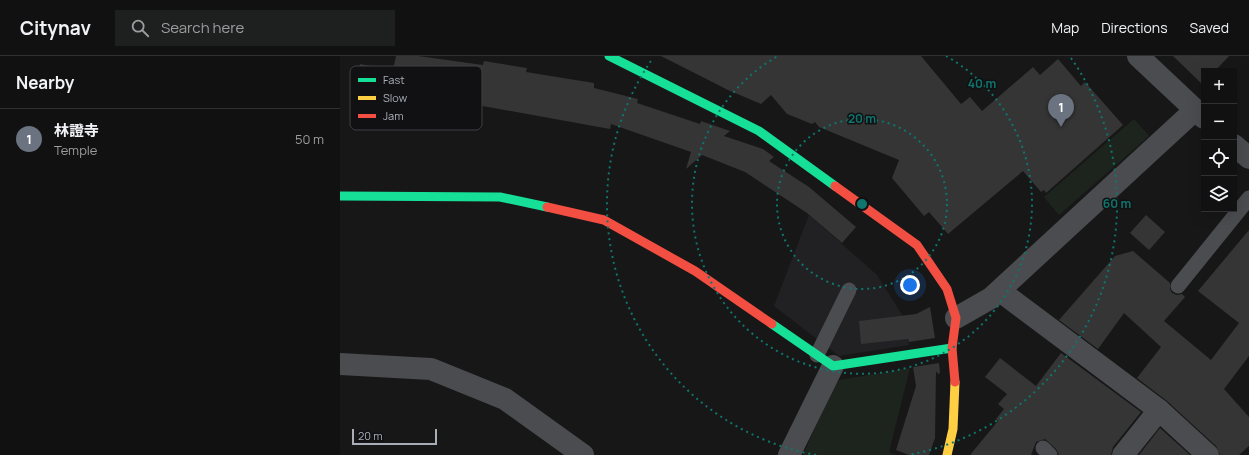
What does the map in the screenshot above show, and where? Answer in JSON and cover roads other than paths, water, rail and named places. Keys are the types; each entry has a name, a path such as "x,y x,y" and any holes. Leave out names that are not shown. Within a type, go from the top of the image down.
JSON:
{"street":[{"path":"609,56 759,131 917,245 947,289 956,318 952,348 955,388 954,415 953,429 947,455"},
{"path":"956,318 991,298 1000,291 1199,114 1138,56"},
{"path":"1237,147 1249,158"},
{"path":"340,196 500,197 604,220 695,271 825,360 952,348"},
{"path":"1000,291 1159,410 1208,455"},
{"path":"789,455 825,360"},
{"path":"340,364 431,369 505,399 583,455"},
{"path":"1123,455 1159,410"}],"lane":[{"path":"1178,286 1249,198"},
{"path":"825,360 849,290"}],"place":[{"name":"林證寺","path":"1061,127"}]}
